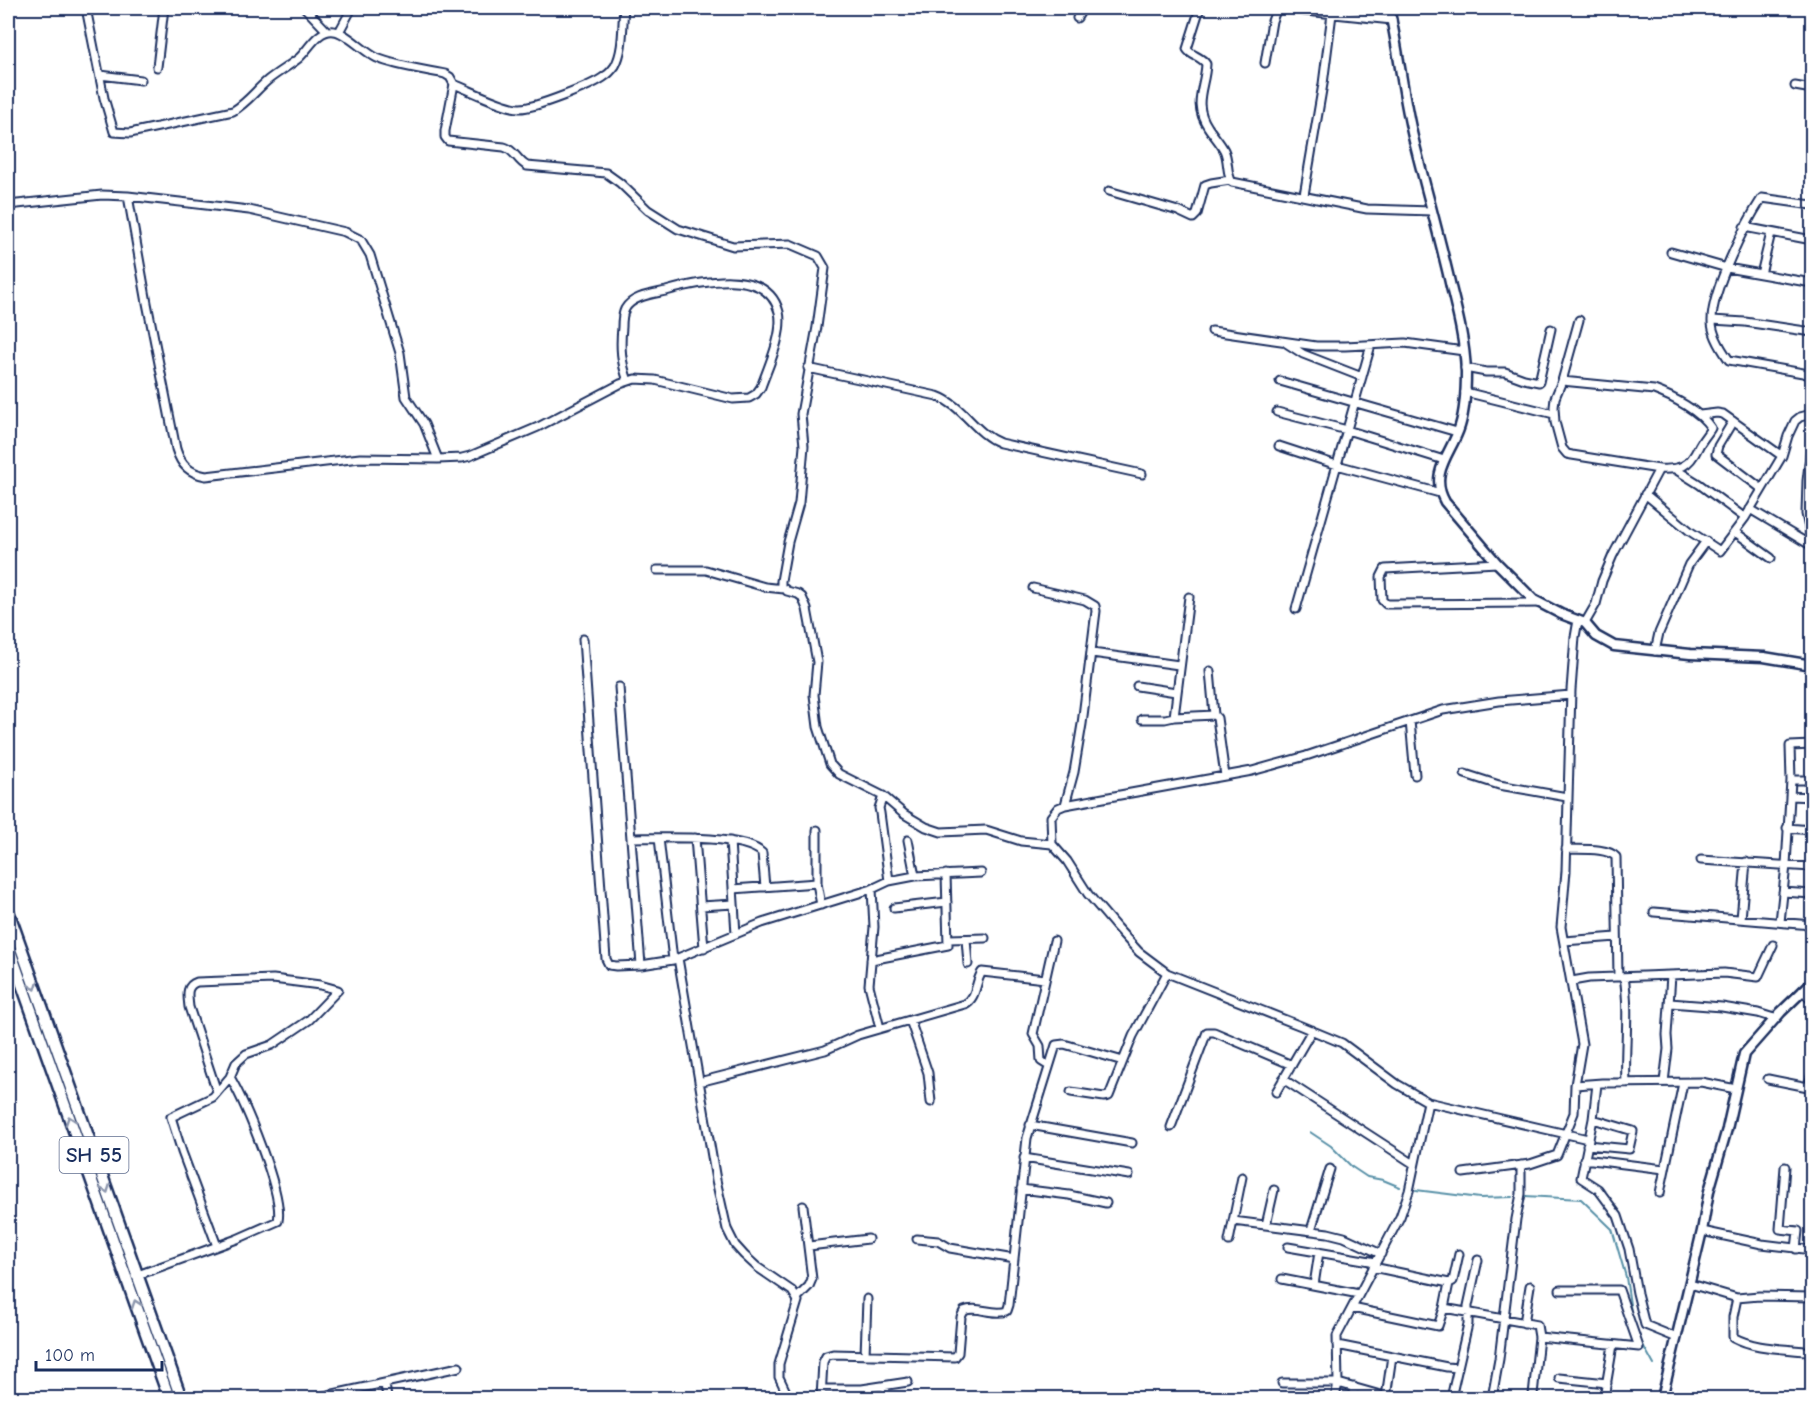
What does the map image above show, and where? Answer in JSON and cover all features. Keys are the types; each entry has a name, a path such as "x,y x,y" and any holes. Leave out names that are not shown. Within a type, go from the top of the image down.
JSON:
{"main road":[{"name":"SH 55","path":"8,911 84,1143"},
{"path":"8,945 133,1278 181,1398"},
{"path":"133,1278 169,1398"}],"street":[{"path":"86,8 104,98 114,132 130,133 233,111 268,80 299,58 318,36 332,30 339,32 366,53 378,58 445,74 454,84 507,105 520,108 532,106 593,84 605,77 616,64 619,54 624,8"},
{"path":"157,67 164,8"},
{"path":"212,8 224,8"},
{"path":"305,8 327,31"},
{"path":"339,32 351,8"},
{"path":"1077,18 1083,8"},
{"path":"1200,8 1187,49 1206,64 1199,95 1200,111 1207,127 1226,153 1230,180"},
{"path":"1264,63 1272,21 1277,8 1392,20"},
{"path":"1389,8 1401,65 1403,94 1452,290 1464,351 1465,392 1460,426 1444,460 1438,481 1440,493 1445,502 1497,563 1534,600 1581,622 1596,636 1614,646 1690,654 1764,657 1812,665"},
{"path":"1304,195 1323,84 1332,14"},
{"path":"100,75 141,80"},
{"path":"454,84 445,131 448,141 504,147 512,150 526,166 606,173 648,210 678,229 733,246 790,244 818,256 825,268 801,414 804,446 801,492 781,581 786,590"},
{"path":"1795,86 1812,89"},
{"path":"1109,191 1178,211 1193,218 1197,214 1205,185 1230,180 1235,183 1367,209 1432,211"},
{"path":"8,205 102,195 128,196 249,210 345,232 361,240 370,255 400,353 404,388 408,401 424,424 438,459"},
{"path":"128,196 176,449 184,466 194,474 206,477 360,458 462,458 538,427 628,381 644,378 733,399 749,398 761,387 778,338 779,312 775,303 762,288 741,282 721,281 697,283 634,300 626,309 623,317 620,344 622,365 628,381"},
{"path":"1812,205 1762,198 1744,227 1717,292 1712,320 1717,339 1729,360 1803,372 1812,376"},
{"path":"1744,227 1812,240"},
{"path":"1761,274 1771,232"},
{"path":"1671,252 1727,268 1812,283"},
{"path":"1562,381 1654,390 1666,394 1700,415 1711,428 1695,455 1684,466 1675,469 1567,454 1562,448 1554,414 1555,398 1579,320"},
{"path":"1712,320 1745,322 1812,332"},
{"path":"1465,368 1486,372 1505,372 1539,382 1551,329"},
{"path":"1212,331 1286,343 1330,346 1404,343 1464,351"},
{"path":"1286,343 1303,354 1362,377"},
{"path":"1296,609 1371,345"},
{"path":"808,368 948,400 984,435 1000,443 1142,474"},
{"path":"1280,381 1457,432"},
{"path":"1465,392 1554,414"},
{"path":"1277,412 1347,430 1444,460"},
{"path":"1700,415 1720,413 1782,456"},
{"path":"1645,494 1691,532 1720,551 1745,518 1782,456 1788,436 1796,421 1800,417 1812,414"},
{"path":"1733,421 1718,446 1716,454 1762,489"},
{"path":"1812,440 1809,515 1812,544"},
{"path":"1279,446 1337,465 1440,493"},
{"path":"1463,1173 1521,1165 1557,1155 1574,1113 1575,1085 1582,1044 1561,927 1575,637 1581,622 1596,604 1602,581 1613,555 1659,468"},
{"path":"1675,469 1700,484 1745,518"},
{"path":"1750,509 1812,544"},
{"path":"1735,532 1771,558"},
{"path":"1655,651 1659,633 1689,564 1706,541"},
{"path":"1497,563 1384,569 1381,577 1382,600 1386,604 1540,603"},
{"path":"657,570 706,570 765,587 786,590 802,597 807,609 817,662 814,695 818,727 830,764 839,774 926,827 941,832 986,830 1021,841 1052,844"},
{"path":"1034,588 1085,600 1095,606 1096,620 1078,748 1065,805"},
{"path":"1174,717 1189,597"},
{"path":"583,639 606,959 612,966 641,965 675,959 762,923 872,889 889,881 915,876 981,873"},
{"path":"1092,652 1179,665"},
{"path":"1210,671 1214,715 1218,721 1225,776"},
{"path":"1137,686 1176,692"},
{"path":"619,687 641,965"},
{"path":"1571,695 1499,701 1443,710 1306,756 1252,771 1065,805 1058,808 1051,817 1052,844 1067,861 1088,894 1139,952 1167,973 1342,1043 1397,1084 1428,1102 1566,1134 1588,1142 1629,1149 1633,1131 1593,1119"},
{"path":"1142,719 1165,720 1174,717 1214,715"},
{"path":"1410,721 1414,775"},
{"path":"1780,922 1791,780 1790,746 1812,745"},
{"path":"1465,774 1500,785 1567,797"},
{"path":"1791,780 1812,780"},
{"path":"1790,796 1812,797"},
{"path":"882,801 889,881"},
{"path":"1787,828 1812,830"},
{"path":"817,830 817,883 821,905"},
{"path":"631,838 695,838 741,842 761,850 765,886"},
{"path":"659,838 675,959 727,1229 735,1245 744,1255 792,1291 797,1298 798,1305 779,1364 779,1377 789,1398"},
{"path":"695,838 704,948"},
{"path":"908,840 915,876"},
{"path":"730,841 736,934"},
{"path":"1566,849 1607,851 1616,856 1617,937 1627,1033 1626,1083"},
{"path":"1701,860 1812,867"},
{"path":"1741,919 1746,862"},
{"path":"871,960 948,945 946,874"},
{"path":"733,889 817,883"},
{"path":"872,889 874,927 869,985 880,1028"},
{"path":"1782,892 1812,894"},
{"path":"894,908 947,902"},
{"path":"701,906 734,904"},
{"path":"1654,912 1812,925"},
{"path":"1564,941 1617,937"},
{"path":"949,939 985,938"},
{"path":"966,939 968,964"},
{"path":"1049,1066 1041,1061 1040,1046 1033,1034 1054,941"},
{"path":"1572,981 1589,978 1724,973 1758,977 1773,945"},
{"path":"699,1082 825,1050 848,1038 969,1002 982,972 1045,979"},
{"path":"1071,1092 1104,1098 1109,1096 1133,1036 1167,973"},
{"path":"1664,1082 1671,975"},
{"path":"217,1092 189,1007 188,995 191,984 273,979 320,985 338,990 309,1020 272,1045 246,1054 236,1063 230,1077 213,1097 171,1117 217,1246"},
{"path":"1662,1398 1702,1231 1708,1191 1744,1054 1774,1018 1812,982"},
{"path":"1803,990 1812,1002"},
{"path":"1670,1003 1714,1006 1774,1018"},
{"path":"910,1020 928,1073 931,1102"},
{"path":"1276,1092 1312,1030"},
{"path":"1171,1127 1206,1034 1211,1031 1292,1065"},
{"path":"821,1398 823,1362 826,1356 833,1354 955,1357 958,1353 961,1317 964,1311 971,1309 1003,1313 1007,1311 1024,1158 1030,1125 1056,1046 1060,1044 1123,1061"},
{"path":"1768,1079 1808,1087 1812,1074"},
{"path":"133,1278 278,1221 280,1213 266,1161 246,1108 230,1077"},
{"path":"1283,1079 1414,1164"},
{"path":"1575,1085 1701,1082 1736,1089"},
{"path":"1660,1193 1683,1083"},
{"path":"1597,1084 1593,1119 1581,1178 1598,1189 1618,1216 1629,1249 1645,1325 1677,1338"},
{"path":"1335,1398 1338,1383 1337,1336 1400,1217 1409,1191 1428,1102"},
{"path":"1030,1125 1132,1143"},
{"path":"1024,1158 1129,1175"},
{"path":"1584,1159 1664,1169"},
{"path":"1492,1398 1521,1194 1521,1165"},
{"path":"1785,1167 1780,1228 1798,1231 1796,1249"},
{"path":"1311,1230 1330,1169"},
{"path":"1229,1241 1242,1177"},
{"path":"1021,1189 1069,1195 1106,1203"},
{"path":"1266,1225 1275,1190"},
{"path":"797,1298 809,1286 812,1279 803,1206"},
{"path":"1233,1221 1337,1235 1381,1254"},
{"path":"1702,1231 1762,1244 1812,1250"},
{"path":"809,1246 868,1239"},
{"path":"917,1239 938,1241 950,1248 1014,1258"},
{"path":"1288,1247 1319,1252 1449,1283"},
{"path":"1314,1285 1319,1252"},
{"path":"1352,1308 1438,1326 1449,1283 1453,1281 1459,1254"},
{"path":"1451,1398 1468,1324 1468,1312 1478,1260"},
{"path":"1282,1279 1359,1294"},
{"path":"1690,1284 1737,1298 1812,1297"},
{"path":"1524,1323 1530,1286"},
{"path":"1539,1337 1639,1347 1620,1290 1560,1290"},
{"path":"1737,1298 1733,1317 1733,1337 1754,1345 1812,1352"},
{"path":"865,1355 867,1299"},
{"path":"1444,1308 1537,1325 1539,1337 1533,1395"},
{"path":"1337,1345 1458,1368"},
{"path":"1604,1398 1613,1345"},
{"path":"1282,1383 1338,1383 1390,1398 1392,1356"},
{"path":"315,1398 459,1367"},
{"path":"1559,1378 1607,1383"},
{"path":"822,1389 861,1389 908,1382"},
{"path":"385,1384 387,1398"},
{"path":"885,1386 886,1398"},
{"path":"1352,1398 1354,1388"}],"waterway":[{"path":"1310,1132 1331,1146 1352,1167 1367,1177 1400,1187"},
{"path":"1416,1190 1480,1198 1512,1197"},
{"path":"1525,1196 1581,1199 1612,1229 1626,1277 1632,1319"},
{"path":"1638,1336 1654,1365"},
{"path":"1675,1393 1675,1398"}]}
